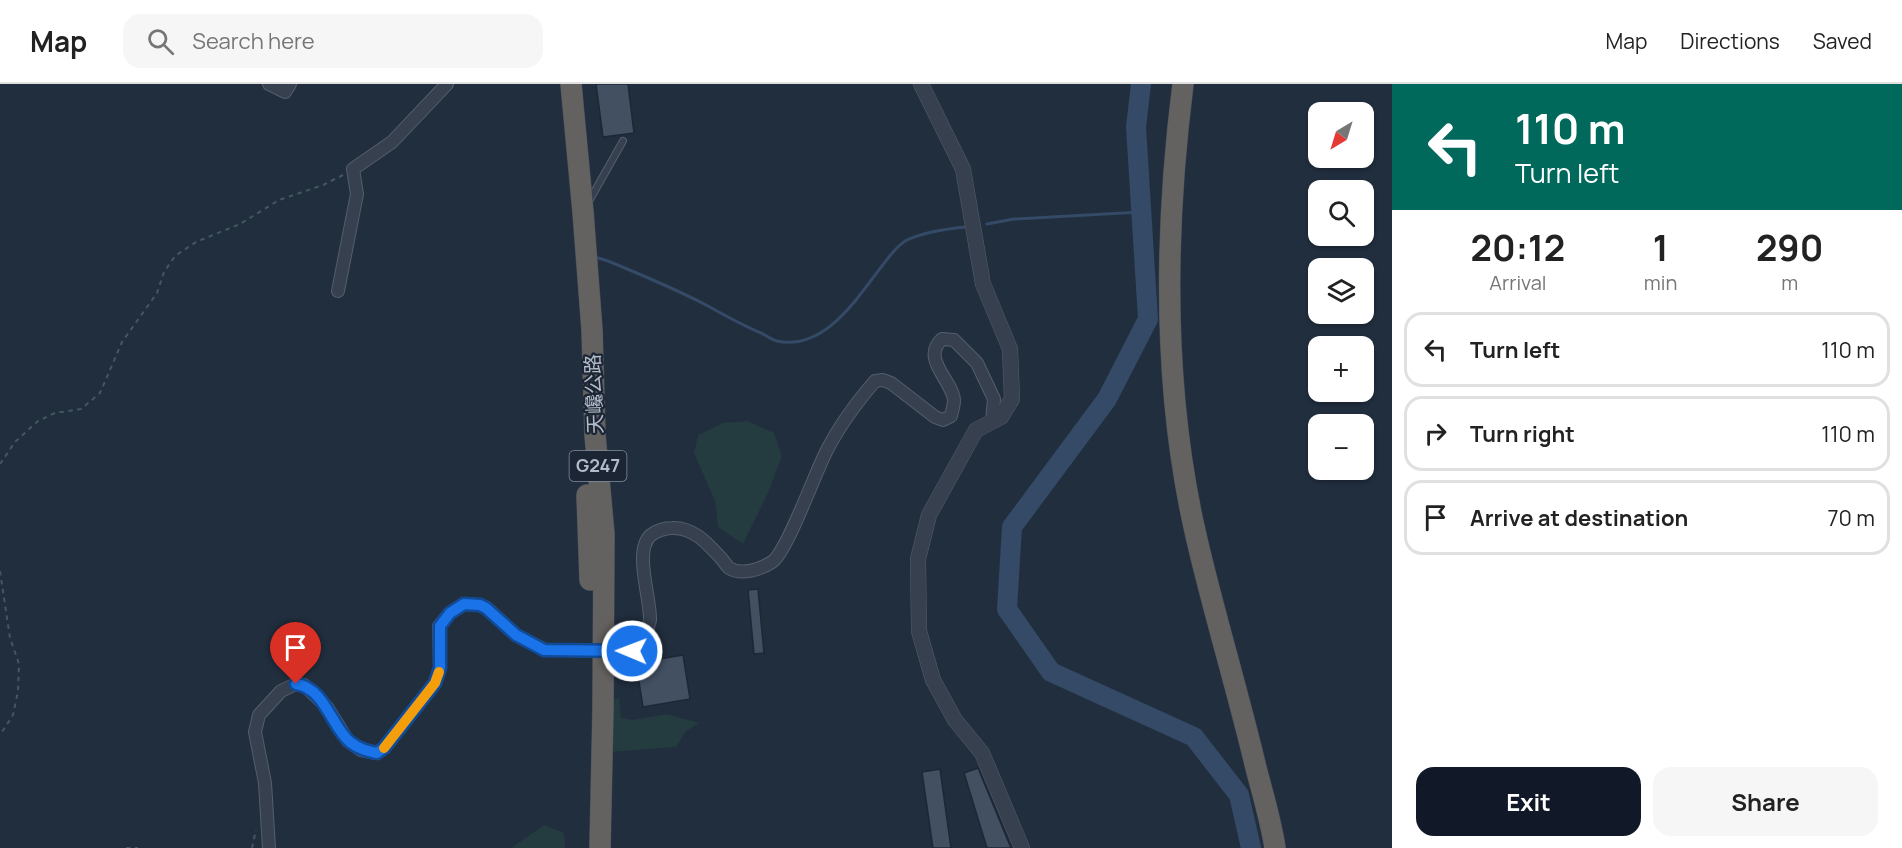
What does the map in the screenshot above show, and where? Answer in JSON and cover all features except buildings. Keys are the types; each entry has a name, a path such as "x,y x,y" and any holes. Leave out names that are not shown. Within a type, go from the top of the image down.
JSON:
{"highway":[{"name":"天巉公路","path":"563,84 570,129 582,323 591,634 588,848"},
{"name":"天巉公路","path":"571,84 584,212 592,330 595,435 604,534 600,848"},
{"path":"1174,84 1164,172 1160,260 1162,350 1170,449 1187,542 1231,686 1275,848"},
{"path":"1183,84 1174,172 1170,260 1172,350 1180,448 1197,539 1265,848"}],"street":[{"path":"269,84 285,92 290,84"},
{"path":"338,291 357,194 353,169 392,142 447,84"},
{"path":"921,84 963,169 983,284 1010,349 1012,399 1001,417 976,430 929,515 918,559 920,631 933,680 955,720 982,753 1022,848"},
{"path":"269,848 265,783 255,732 259,716 281,691 296,684 304,685 327,706 348,741 361,750 377,753 384,748 435,683 440,668 440,626 450,613 464,604 480,605 486,608 516,635 544,650 632,651 650,620 643,559 650,536 665,528 682,527 709,545 730,568 746,572 769,564 776,559 788,537 826,452 853,407 875,381 883,380 891,383 935,417 943,420 951,416 954,400 939,370 935,353 936,345 942,339 954,340 977,363 994,399 992,422"}],"lane":[{"path":"584,212 623,141"}],"path":[{"path":"0,464 15,442 38,421 55,413 81,409 100,393 122,342 153,300 164,272 175,256 196,242 240,224 279,200 323,185 353,169"},
{"path":"0,571 10,638 19,664 18,691 13,715 0,735"},
{"path":"126,848 138,848"}],"green space":[{"path":"748,421 774,433 782,456 768,493 743,544 718,527 715,501 694,453 698,435 723,423"},
{"path":"611,699 619,699 621,718 633,720 667,714 699,723 686,731 676,747 611,752"},
{"path":"544,825 564,833 565,848 511,848"}],"waterway":[{"path":"1141,84 1136,127 1148,319 1107,399 1012,527 1007,609 1051,672 1194,737 1239,795 1251,848"},
{"path":"987,224 1014,219 1141,212"},
{"path":"595,257 671,288 773,340 794,342 810,338 825,330 838,319 903,242 928,233 965,227"}],"slow traffic":[{"path":"384,748 435,683 439,672"}],"route":[{"path":"296,684 304,685 327,706 348,741 361,750 377,753 384,748 435,683 440,668 440,626 450,613 464,604 480,605 486,608 516,635 544,650 632,651"}]}
